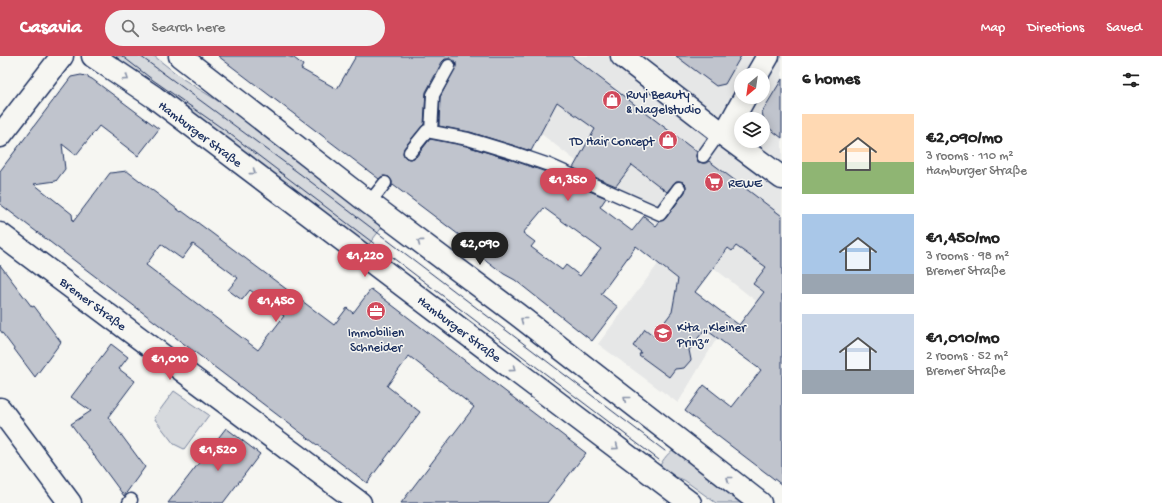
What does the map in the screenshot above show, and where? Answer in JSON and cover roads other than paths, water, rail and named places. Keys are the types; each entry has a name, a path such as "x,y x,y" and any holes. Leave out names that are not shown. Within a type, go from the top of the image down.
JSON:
{"main road":[{"path":"0,136 62,56"},
{"name":"Hamburger Straße","path":"93,56 160,102 690,503"},
{"path":"180,56 369,204 518,316 760,503"},
{"path":"622,56 782,178"},
{"path":"761,68 768,56"},
{"path":"722,133 741,104"},
{"name":"Bremer Straße","path":"0,234 360,503"},
{"path":"0,409 70,503"}],"lane":[{"path":"431,132 433,95 448,66"},
{"path":"410,152 427,131 468,139 514,152 549,165 660,214 679,188"},
{"path":"703,156 722,133"},
{"path":"369,204 385,183"}],"tram line":[{"path":"122,56 153,80 226,131 659,460"},
{"path":"140,56 311,182 665,451"}],"place":[{"name":"Ruyi Beauty & Nagelstudio","path":"612,100"},
{"name":"TD Hair Concept","path":"668,140"},
{"name":"REWE","path":"714,182"},
{"name":"Immobilien Schneider","path":"376,311"},
{"name":"Kita „Kleiner Prinz“","path":"663,333"}]}
